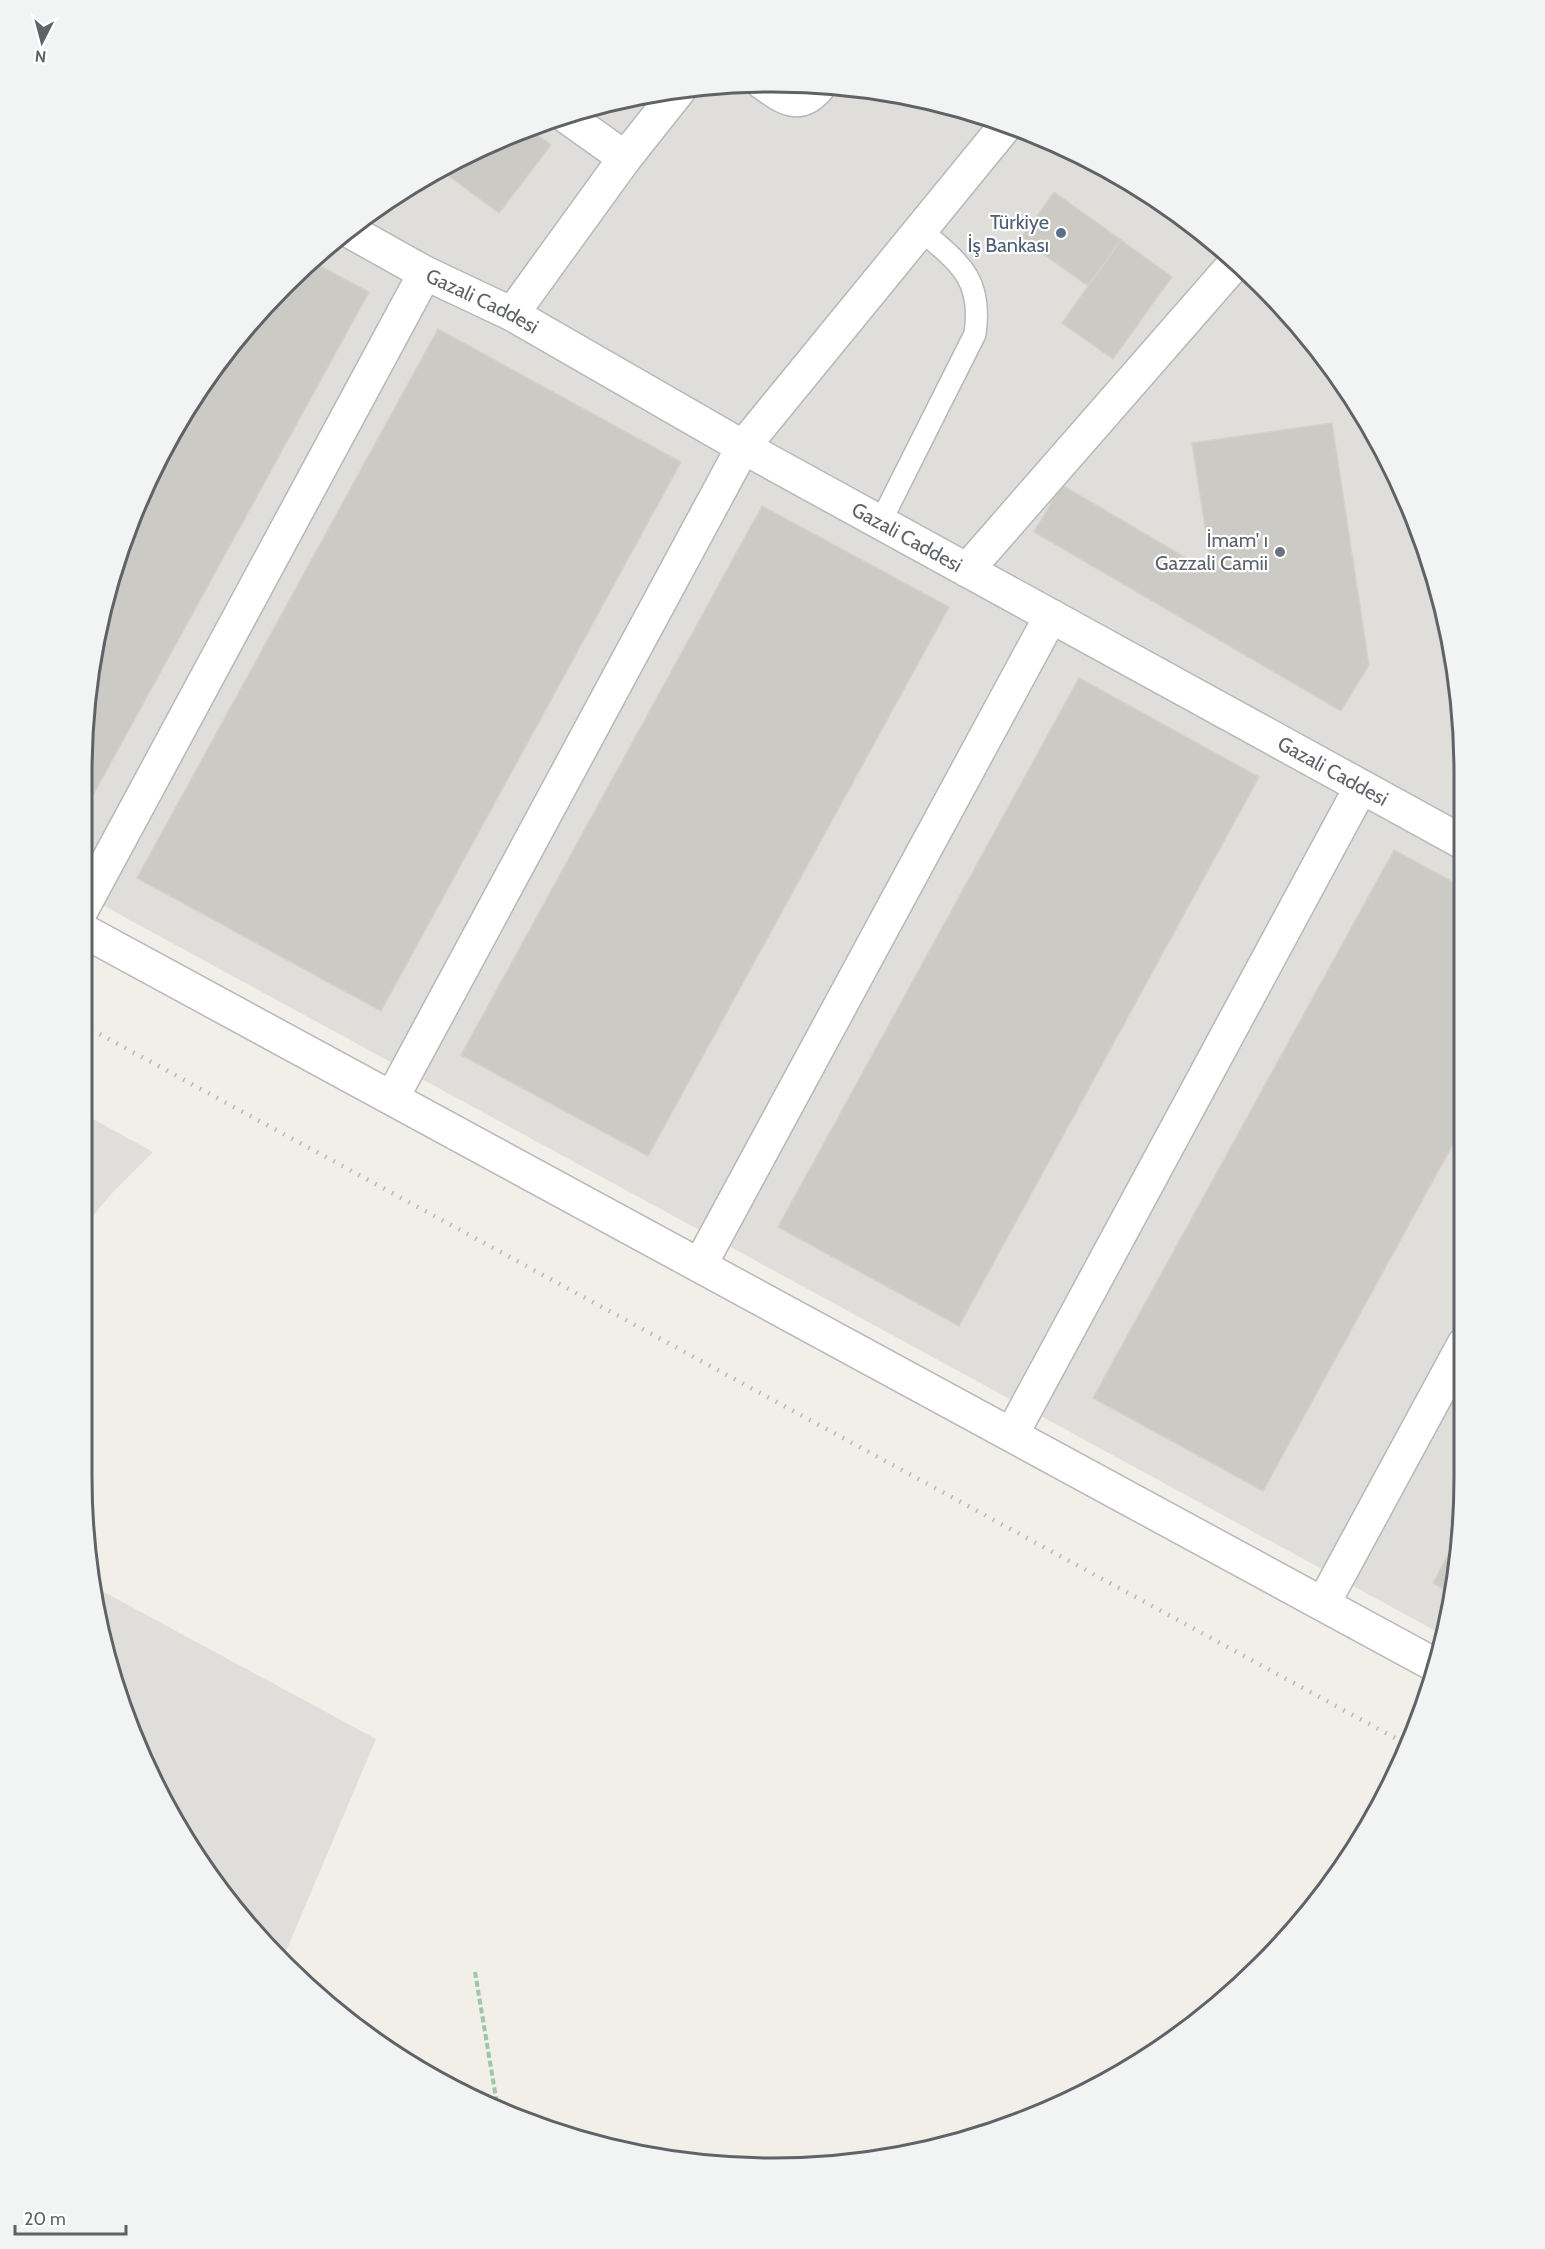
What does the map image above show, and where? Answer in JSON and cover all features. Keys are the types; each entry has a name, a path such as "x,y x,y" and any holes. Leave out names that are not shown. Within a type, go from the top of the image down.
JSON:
{"street":[{"path":"777,92 788,100 805,98 813,93"},
{"path":"512,314 625,158 672,99"},
{"path":"574,122 625,158"},
{"path":"392,1098 743,447 1001,132"},
{"name":"Gazali Caddesi","path":"355,234 425,273 512,314 743,447 1454,838"},
{"path":"968,570 1231,268"},
{"path":"92,890 425,273"},
{"path":"700,1265 1051,616"},
{"path":"1012,1434 1361,787"},
{"path":"92,935 1428,1661"},
{"path":"1323,1604 1454,1362"}],"lane":[{"path":"880,523 975,334 978,314 976,294 968,276 955,259 921,230"}],"path":[{"path":"475,1972 496,2099"}],"shaded area":[{"path":"728,93 817,93 861,97 905,105 991,128 1033,143 1074,162 1151,206 1222,260 1254,291 1285,323 1339,394 1383,471 1402,512 1430,596 1440,640 1448,684 1454,772 1454,1476 1448,1565 1435,1631 92,899 94,715 138,525 162,471 206,394 260,323 323,260 394,206 471,162 512,143 554,128 640,105 684,97"},
{"path":"92,1118 153,1152 92,1217"},
{"path":"102,1591 376,1739 286,1952 260,1926 206,1855 162,1778 143,1737 128,1695 115,1653"}],"building":[{"path":"536,134 551,145 499,213 447,175 512,143"},
{"path":"1054,192 1121,240 1088,286 1021,238"},
{"path":"1121,240 1172,277 1113,359 1062,323"},
{"path":"318,265 369,292 92,797 93,728 97,684 115,596 143,512 183,432 206,394 260,323"},
{"path":"438,329 681,462 381,1011 137,878"},
{"name":"İmam' ı Gazzali Camii","path":"1332,423 1369,665 1341,711 1034,532 1062,485 1212,573 1192,443"},
{"path":"762,506 949,607 648,1156 461,1055"},
{"path":"1079,678 1259,777 959,1326 778,1227"},
{"path":"1394,850 1454,883 1454,1142 1263,1491 1093,1398"},
{"path":"1449,1553 1444,1589 1433,1583"}],"railway":[{"path":"92,1030 1400,1741"}],"place":[{"name":"Türkiye İş Bankası","path":"1061,233"},
{"name":"İmam' ı Gazzali Camii","path":"1280,552"}]}
